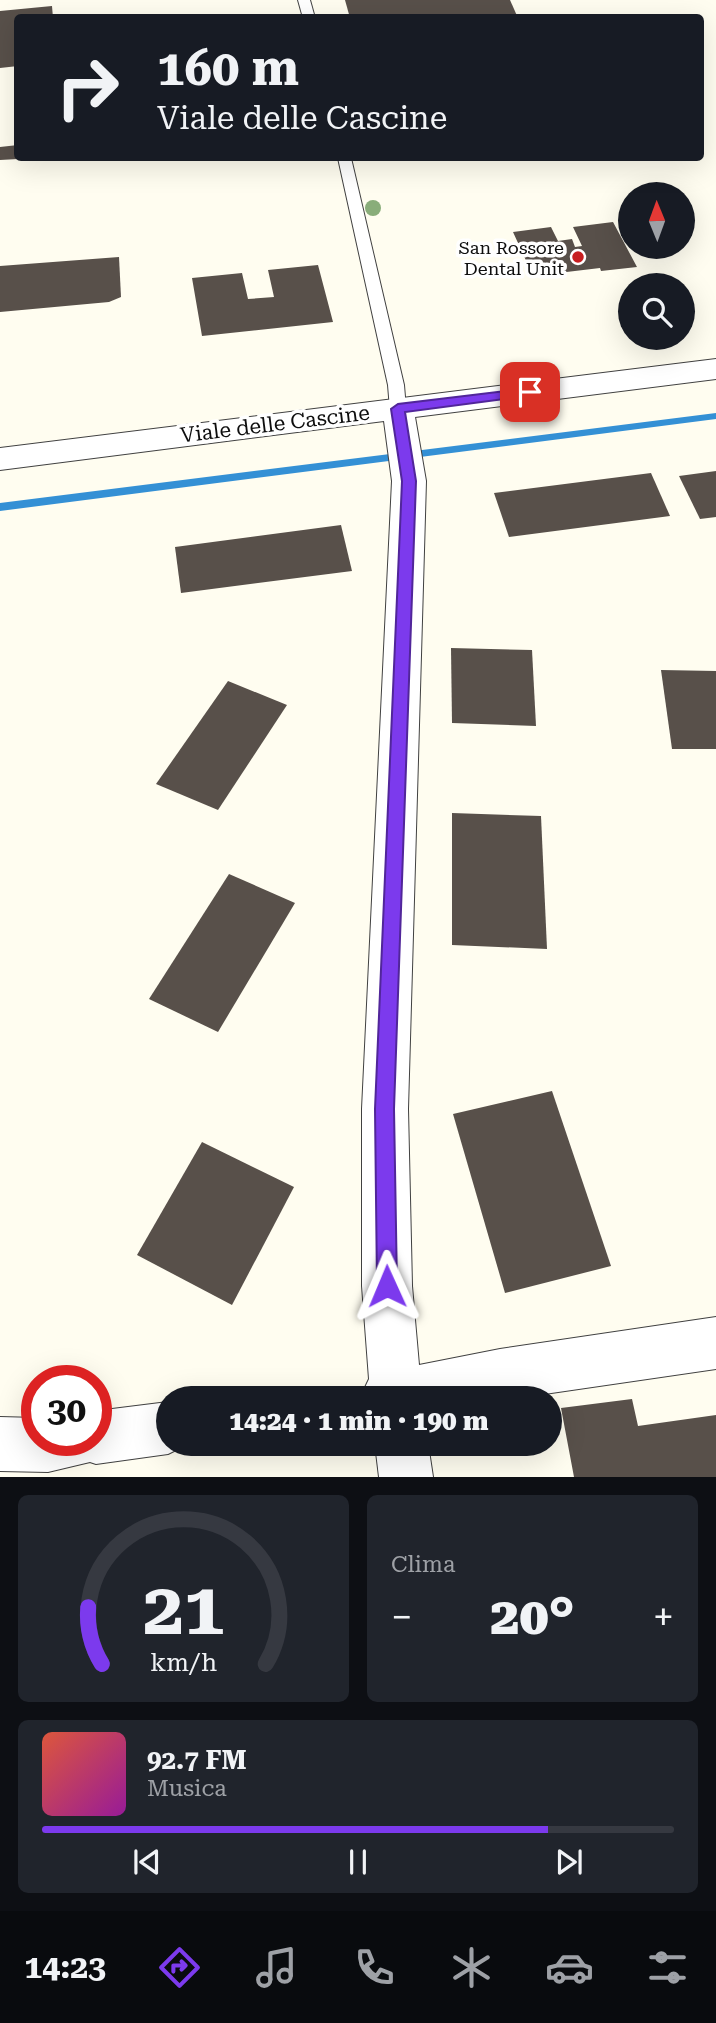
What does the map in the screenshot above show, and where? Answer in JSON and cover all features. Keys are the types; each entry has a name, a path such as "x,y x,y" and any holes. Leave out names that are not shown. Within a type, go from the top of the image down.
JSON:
{"street":[{"name":"Viale delle Cascine","path":"0,459 403,439 716,369"},
{"path":"394,1386 387,1286 385,1109 403,439"},
{"path":"468,1386 500,1376 716,1343"},
{"path":"112,1436 156,1430"},
{"path":"0,1444 21,1444"},
{"path":"403,1456 406,1477"}],"lane":[{"path":"345,161 396,385 403,439"}],"building":[{"path":"345,0 510,0 516,14 349,14"},
{"path":"52,6 53,14 14,14 14,66 0,68 0,11"},
{"path":"14,145 14,159 0,160 0,147"},
{"name":"San Rossore Dental Unit","path":"613,222 618,231 618,259 633,259 637,267 601,271 600,268 533,276 513,232 551,227 558,241 572,239 575,247 582,246 573,227"},
{"path":"119,257 121,297 109,302 0,312 0,266"},
{"path":"318,265 333,322 202,336 192,278 242,273 248,299 274,297 268,270"},
{"path":"716,471 716,517 700,519 679,476"},
{"path":"651,473 670,516 509,537 494,493"},
{"path":"341,525 352,571 181,593 175,547"},
{"path":"451,648 532,650 536,726 452,723"},
{"path":"661,670 716,671 716,749 672,749"},
{"path":"228,681 287,705 218,810 156,784"},
{"path":"452,813 541,816 547,949 452,945"},
{"path":"229,874 295,903 218,1032 149,999"},
{"path":"552,1091 611,1266 505,1293 453,1114"},
{"path":"202,1142 294,1187 232,1305 137,1255"},
{"path":"632,1399 638,1426 716,1415 716,1477 574,1477 562,1408"}],"waterway":[{"path":"0,507 716,416"}],"place":[{"name":"San Rossore Dental Unit","path":"578,257"}],"route":[{"path":"387,1286 385,1109 409,481 398,409 530,392"}]}
